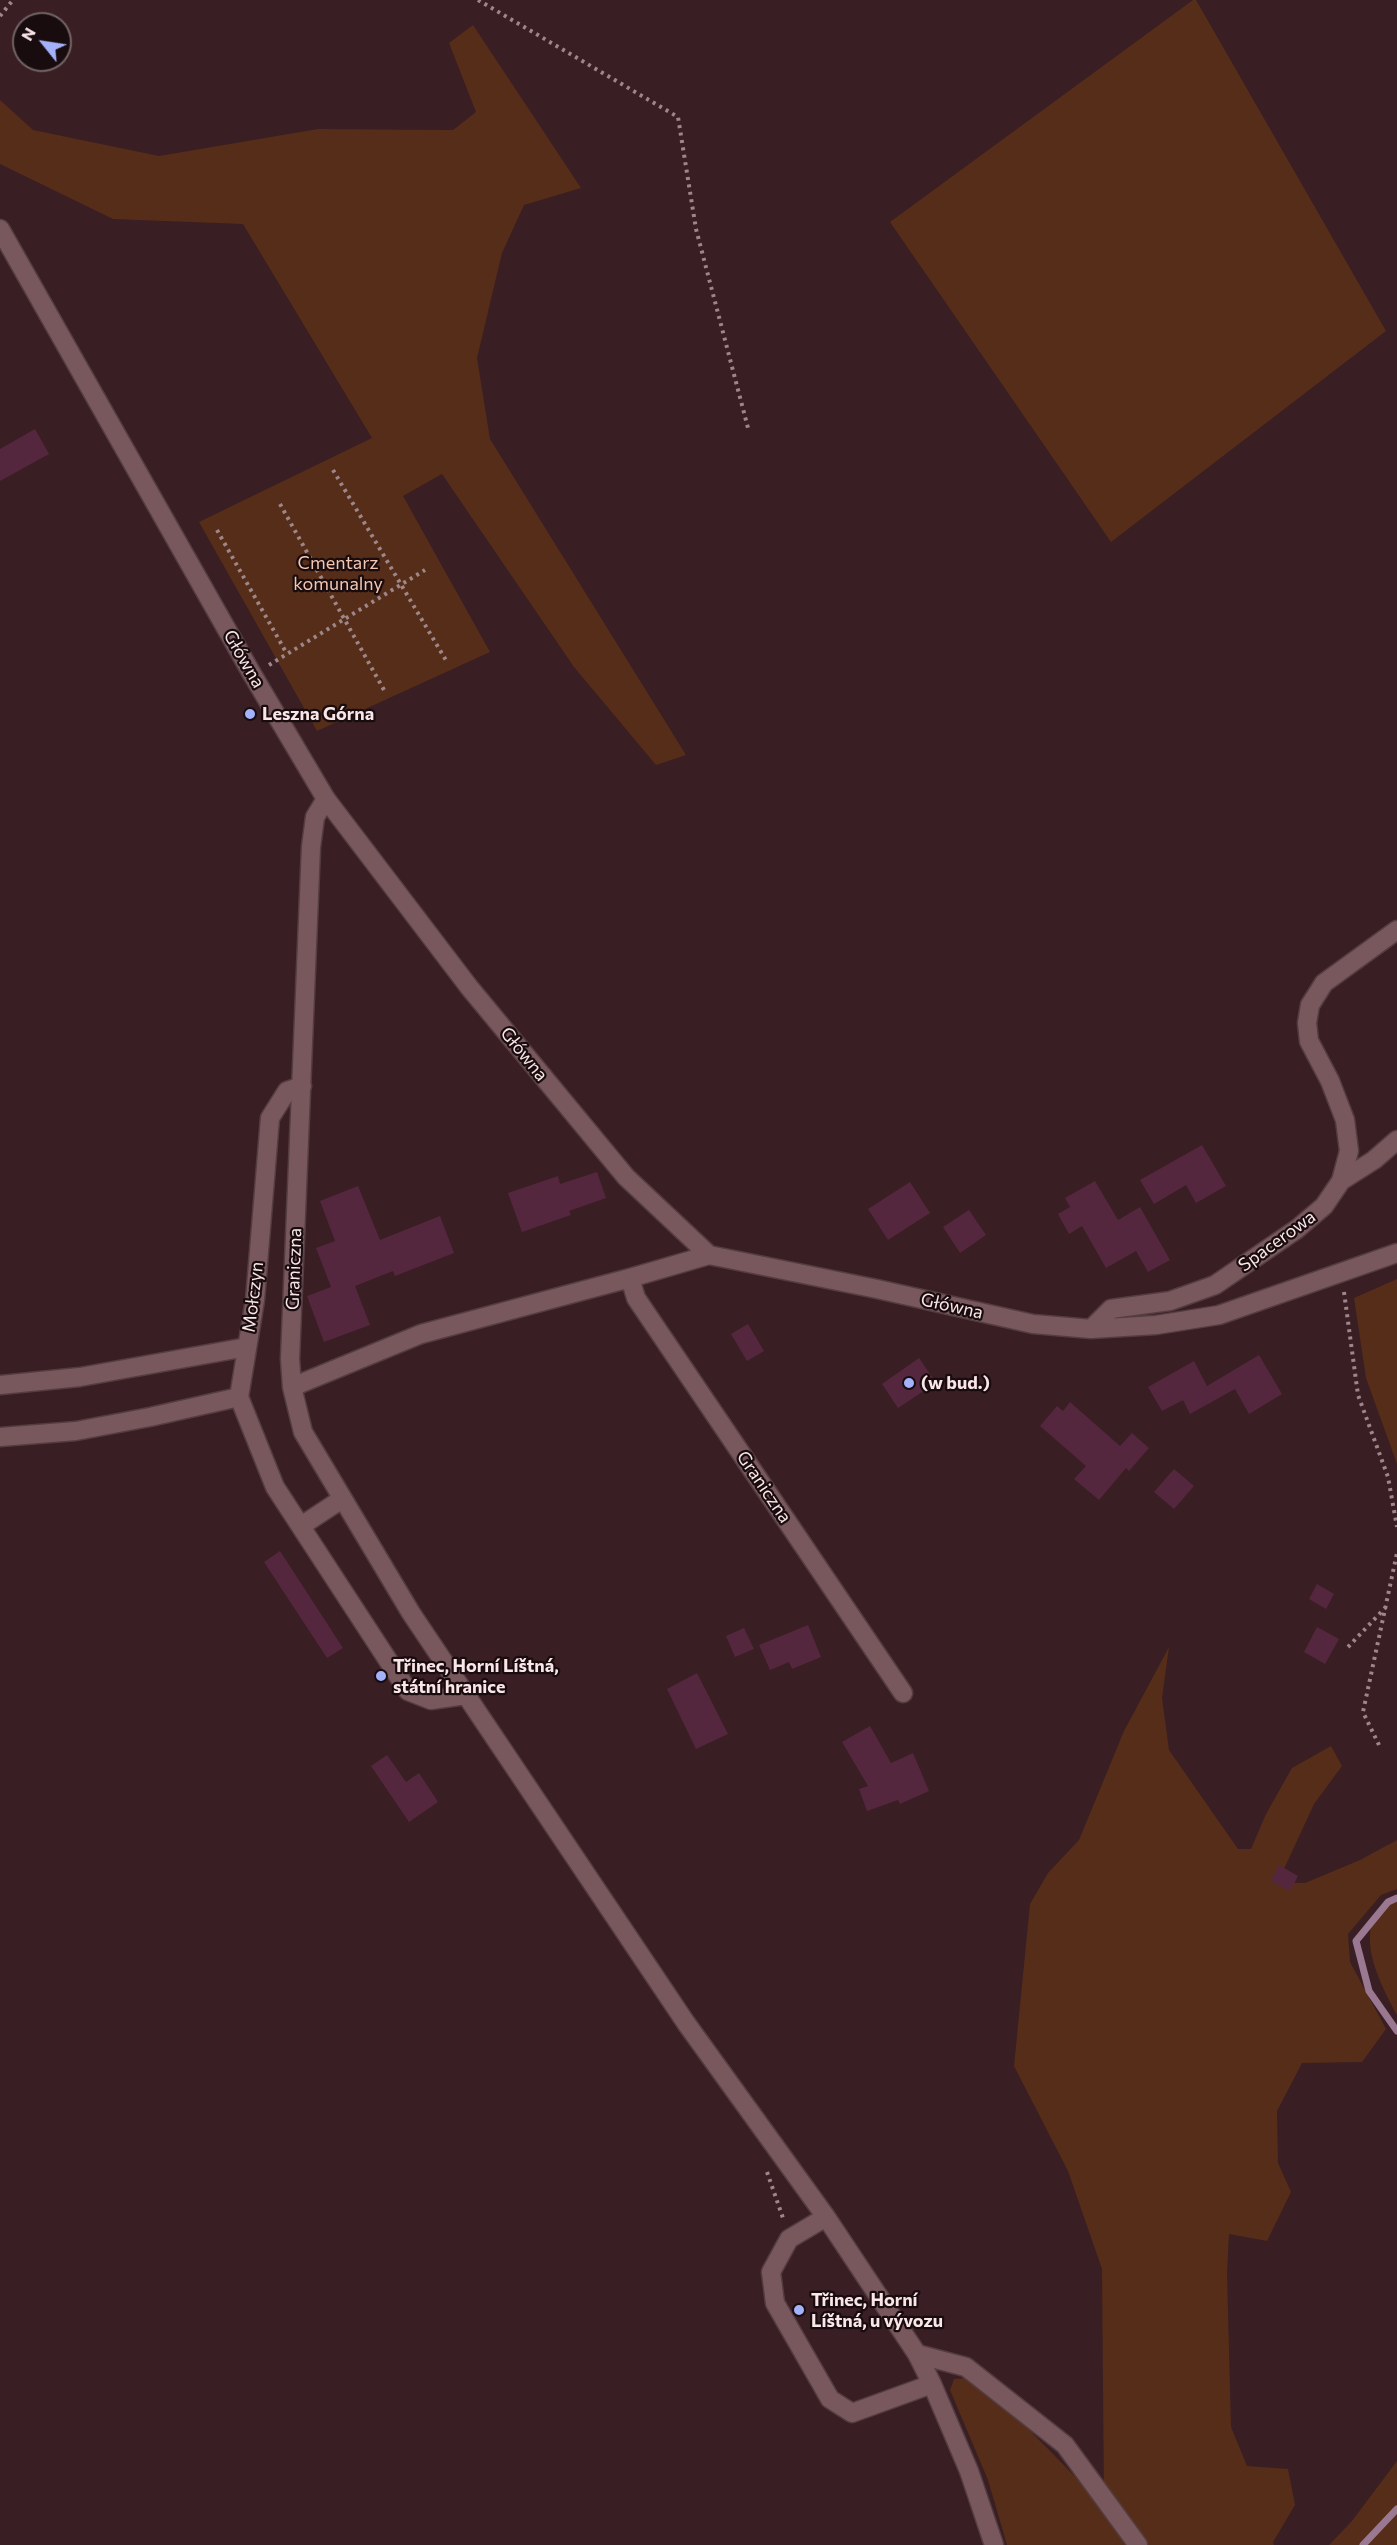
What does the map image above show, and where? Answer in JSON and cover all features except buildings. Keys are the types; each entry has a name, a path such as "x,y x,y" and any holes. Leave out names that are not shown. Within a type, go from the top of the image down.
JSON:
{"street":[{"name":"Główna","path":"0,229 252,674 326,799 469,987 626,1178 709,1255 1033,1324 1091,1329 1156,1325 1219,1315 1397,1253"},
{"name":"Graniczna","path":"326,799 315,817 311,847 290,1359 292,1387 303,1432 411,1613 686,2023 826,2217 917,2354 969,2471 994,2545"},
{"name":"Spacerowa","path":"1091,1329 1111,1309 1170,1301 1215,1285 1297,1229 1324,1206 1341,1181 1349,1151 1345,1120 1330,1081 1309,1041 1306,1023 1310,1005 1324,983 1397,930"},
{"name":"Mołczyn","path":"0,1385 80,1377 247,1347 255,1300 270,1118 287,1091 302,1086"},
{"path":"1341,1181 1374,1160 1397,1140"},
{"path":"292,1387 421,1334 709,1255"},
{"name":"Graniczna","path":"630,1278 636,1298 903,1693"},
{"path":"247,1347 238,1397 275,1487 408,1691 431,1700 466,1695"},
{"path":"0,1437 76,1431 238,1397"},
{"path":"302,1526 342,1499"},
{"path":"826,2217 789,2239 771,2272 775,2303 830,2399 852,2413 932,2384"},
{"path":"917,2354 966,2367 1065,2445 1137,2545"}],"path":[{"path":"0,16 13,0"},
{"path":"478,0 678,117 696,229 748,428"},
{"path":"333,470 447,662"},
{"path":"280,504 384,690"},
{"path":"217,530 287,654"},
{"path":"252,674 425,570"},
{"path":"1340,1273 1358,1395 1388,1477 1397,1527"},
{"path":"1378,1745 1363,1712 1397,1553"},
{"path":"1348,1647 1386,1606"}],"green space":[{"path":"1196,0 1386,331 1111,542 890,222"},
{"name":"Cmentarz komunalny","path":"473,25 581,188 524,205 502,253 477,358 490,439 686,755 656,765 574,667 442,474 403,496 490,652 317,731 199,522 372,438 243,224 113,219 0,164 0,100 33,130 159,156 318,129 453,130 476,112 449,43"},
{"path":"1397,1279 1397,1464 1366,1378 1354,1298"},
{"path":"1169,1647 1162,1698 1169,1750 1238,1849 1251,1849 1266,1814 1292,1768 1331,1746 1342,1766 1314,1804 1278,1882 1305,1883 1360,1860 1397,1840 1397,1889 1381,1895 1348,1934 1350,1962 1386,2029 1362,2062 1302,2063 1277,2111 1278,2163 1291,2192 1267,2241 1229,2234 1227,2273 1231,2427 1247,2466 1288,2469 1295,2505 1273,2542 1274,2545 1007,2545 988,2480 950,2390 954,2379 967,2378 994,2394 1104,2506 1102,2269 1068,2171 1014,2066 1030,1904 1048,1873 1079,1840 1124,1731"},
{"path":"1397,1896 1397,2015 1375,1968 1370,1935 1373,1920 1382,1907"},
{"path":"1397,2461 1397,2545 1329,2545 1352,2521"}],"waterway":[{"path":"1397,1898 1388,1902 1356,1941 1369,1991 1397,2031"},
{"path":"1363,2545 1397,2509"}],"place":[{"name":"Leszna Górna","path":"250,714"},
{"name":"(w bud.)","path":"909,1383"},
{"name":"Třinec, Horní Líštná, státní hranice","path":"381,1676"},
{"name":"Třinec, Horní Líštná, u vývozu","path":"799,2310"}]}
